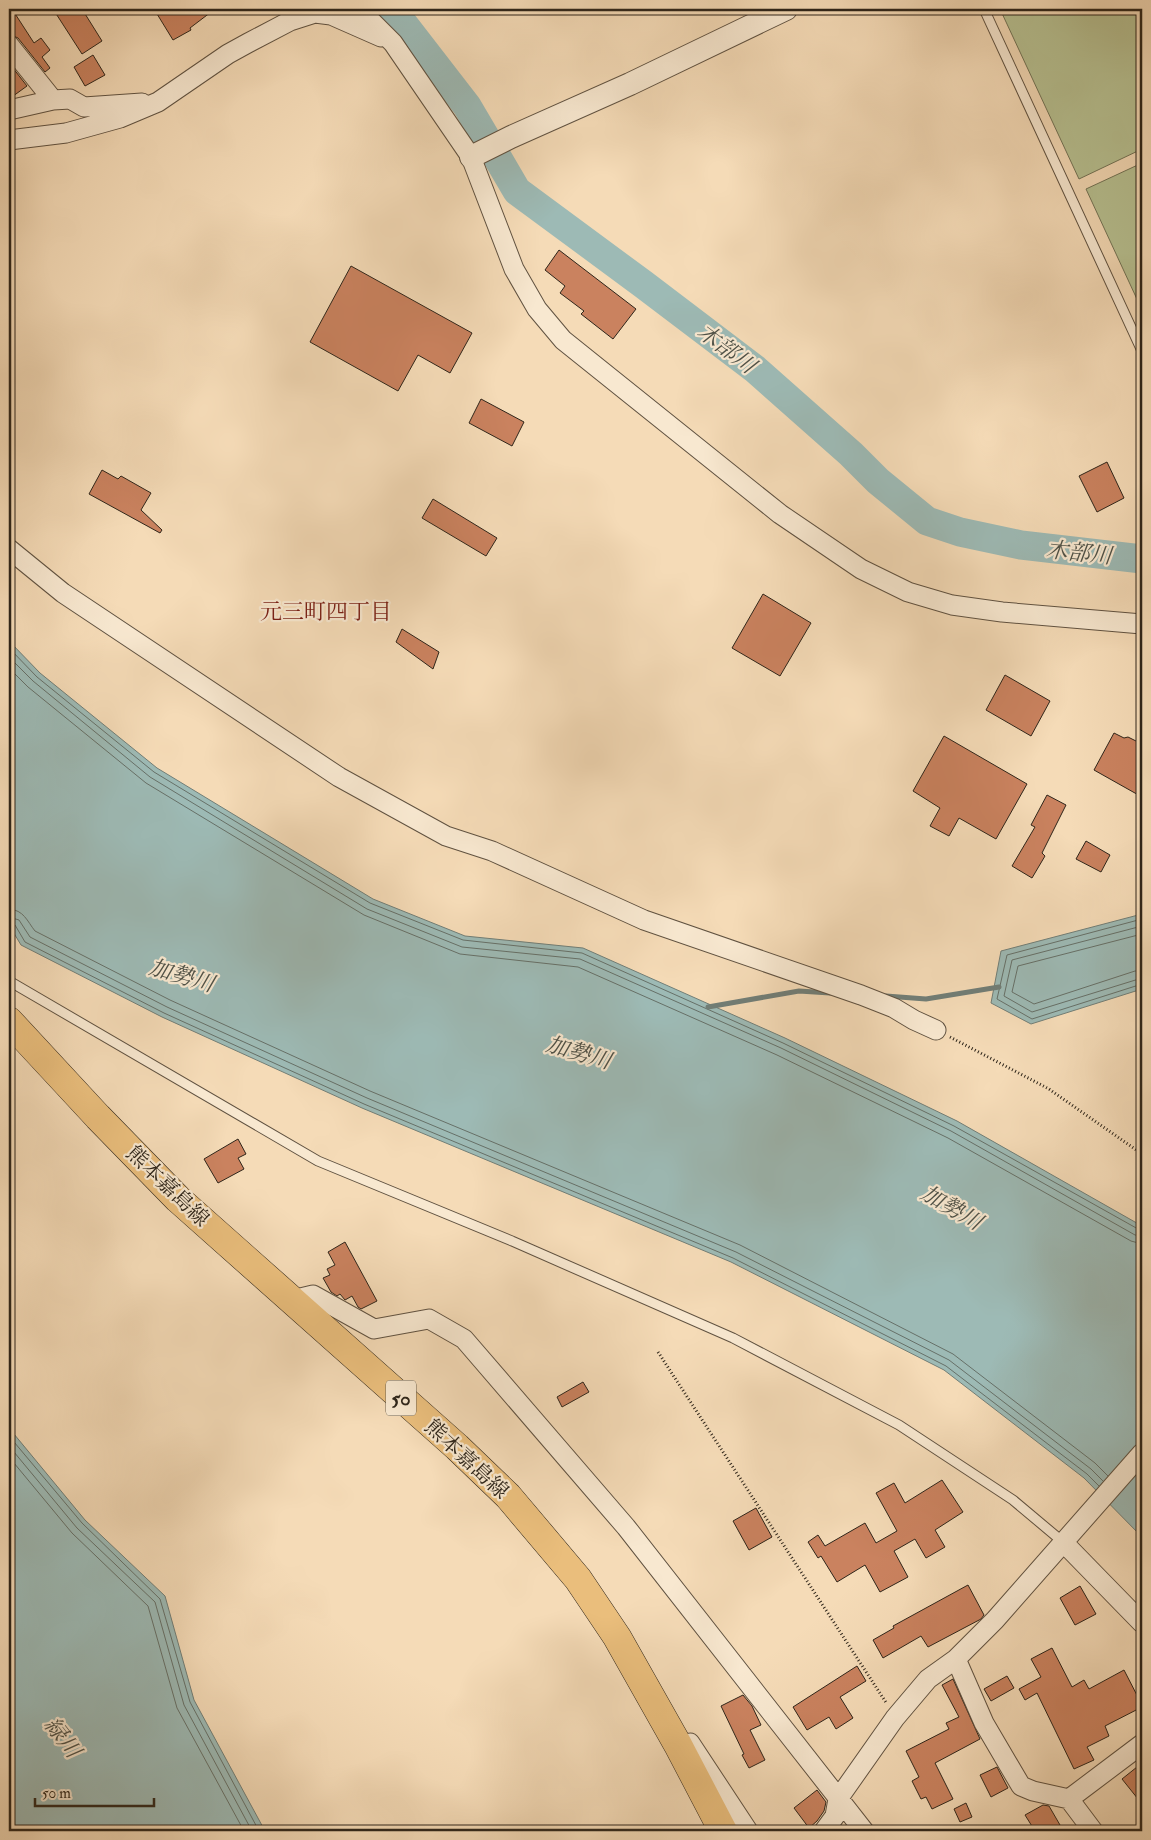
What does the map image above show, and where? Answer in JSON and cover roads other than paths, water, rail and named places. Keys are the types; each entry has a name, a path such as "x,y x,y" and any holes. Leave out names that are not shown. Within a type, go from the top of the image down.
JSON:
{"main road":[{"name":"熊本嘉島線","path":"9,1021 98,1117 178,1199 457,1447 508,1496 546,1539 578,1579 617,1637 723,1831"}],"street":[{"path":"359,9 393,43 476,154 514,269 537,309 563,340 780,514 861,569 908,592 952,604 1002,612 1142,624"},
{"path":"476,154 630,84 784,9"},
{"path":"9,140 66,133 120,118 158,102 228,54 248,43 290,21 315,14 331,14 393,43"},
{"path":"9,45 53,100"},
{"path":"9,110 53,100 70,99 84,106 158,102"},
{"path":"9,550 64,593 339,777 446,836 492,851 644,920 861,995 894,1008 936,1030"},
{"path":"292,1300 313,1295 374,1329 429,1319 464,1339 626,1527 864,1831"},
{"path":"824,1831 835,1816 838,1800 895,1718 928,1679 956,1659 995,1620 1142,1454"},
{"path":"1063,1542 1142,1623"},
{"path":"956,1659 984,1723 1021,1786 1033,1791 1069,1799 1093,1831"},
{"path":"678,1746 690,1743 748,1831"},
{"path":"1069,1799 1142,1744"}],"lane":[{"path":"984,9 1142,351"},
{"path":"9,981 318,1161 512,1241 734,1338 899,1426 1013,1500 1063,1542"}],"water":[{"name":"加勢川","path":"9,641 40,673 157,768 373,899 465,936 583,948 785,1038 957,1121 1142,1226 1142,1537 1084,1478 944,1370 731,1262 362,1108 162,1017 21,945 9,925"},
{"path":"1142,914 1142,989 1031,1024 991,1003 1001,951"},
{"name":"緑川","path":"9,1428 85,1520 165,1596 194,1700 265,1831 9,1831"}],"waterway":[{"name":"木部川","path":"392,9 467,106 517,191 755,369 851,454 878,481 927,521 960,532 1021,545 1142,559"},
{"path":"886,996 926,999 999,987"},
{"path":"708,1007 799,991 830,993"}],"district":[{"name":"元三町四丁目","path":"326,611"}]}
